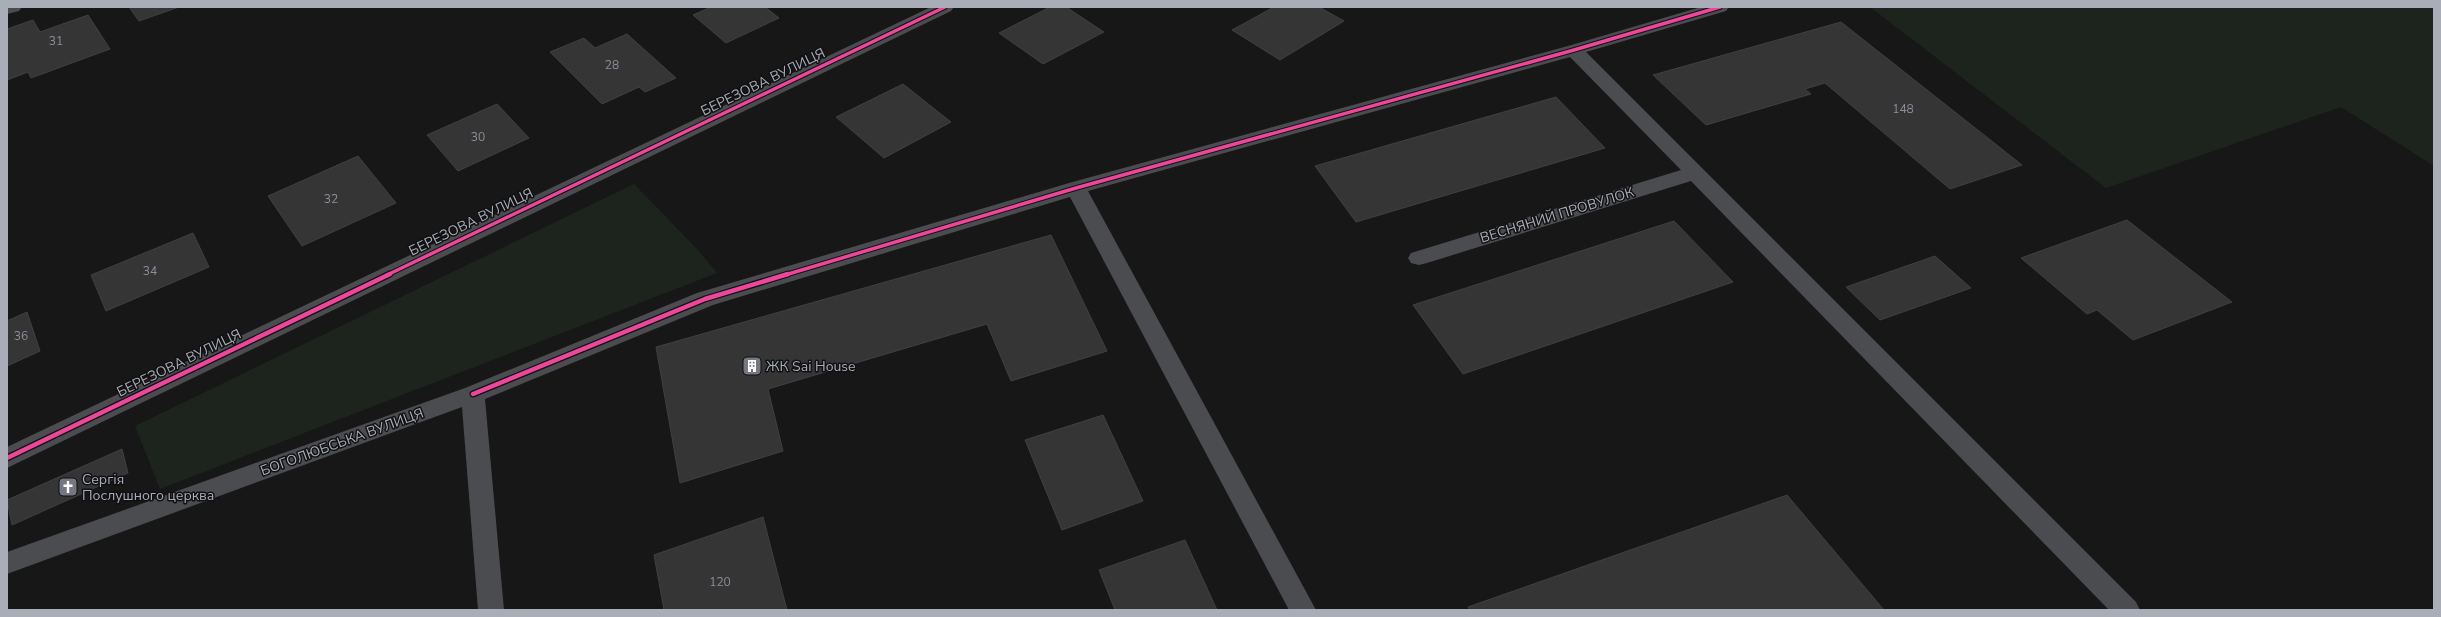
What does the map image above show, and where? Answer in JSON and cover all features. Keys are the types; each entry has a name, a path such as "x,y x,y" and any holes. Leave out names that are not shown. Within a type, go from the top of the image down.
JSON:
{"street":[{"path":"7,9 13,7"},
{"name":"БЕРЕЗОВА ВУЛИЦЯ","path":"7,458 945,7"},
{"name":"БОГОЛЮБСЬКА ВУЛИЦЯ","path":"7,563 473,394 705,299 1076,188 1574,50 1720,7"},
{"path":"1574,50 2127,610"},
{"name":"ВЕСНЯНИЙ ПРОВУЛОК","path":"1419,258 1695,173"},
{"path":"1076,188 1303,610"},
{"path":"473,394 491,610"}],"shaded area":[{"path":"1870,7 2434,7 2434,166 2341,107 2106,188"},
{"path":"634,184 699,251 717,273 160,489 135,426"}],"building":[{"path":"129,7 179,7 139,21"},
{"path":"711,7 765,7 779,18 726,43 693,15"},
{"path":"1050,7 1066,7 1104,32 1043,64 999,33"},
{"path":"1274,7 1319,7 1344,21 1280,60 1232,30"},
{"path":"88,15 110,49 31,78 28,72 7,80 7,29 33,20 40,32"},
{"path":"1841,22 2022,165 1950,189 1825,83 1805,89 1811,94 1706,125 1653,75"},
{"path":"627,34 676,78 645,92 639,87 602,104 550,52 584,38 595,48"},
{"path":"903,84 951,122 884,158 836,117"},
{"path":"1556,97 1605,148 1356,222 1315,166"},
{"path":"497,104 529,138 458,171 427,135"},
{"path":"358,156 396,203 302,246 268,196"},
{"path":"2127,220 2232,302 2133,340 2097,310 2087,314 2021,258"},
{"path":"1674,221 1733,282 1463,374 1413,305"},
{"path":"193,233 209,267 106,311 91,275"},
{"name":"ЖК Sai House","path":"1051,235 1107,351 1011,381 987,324 768,389 783,451 680,483 656,347"},
{"path":"1935,256 1971,288 1880,320 1846,287"},
{"path":"27,312 40,351 7,366 7,321"},
{"path":"1103,415 1143,501 1062,530 1025,440"},
{"name":"Сергія Послушного церква","path":"122,449 128,473 12,525 7,500"},
{"path":"1787,495 1884,610 1470,610 1468,607"},
{"path":"763,517 787,610 664,610 654,555"},
{"path":"1185,540 1217,610 1115,610 1099,570"}],"cycle path":[{"path":"7,458 945,7"},
{"path":"473,394 705,299 1076,188 1574,50 1720,7"}],"place":[{"name":"ЖК Sai House","path":"752,366"},
{"name":"Сергія Послушного церква","path":"68,487"}]}
